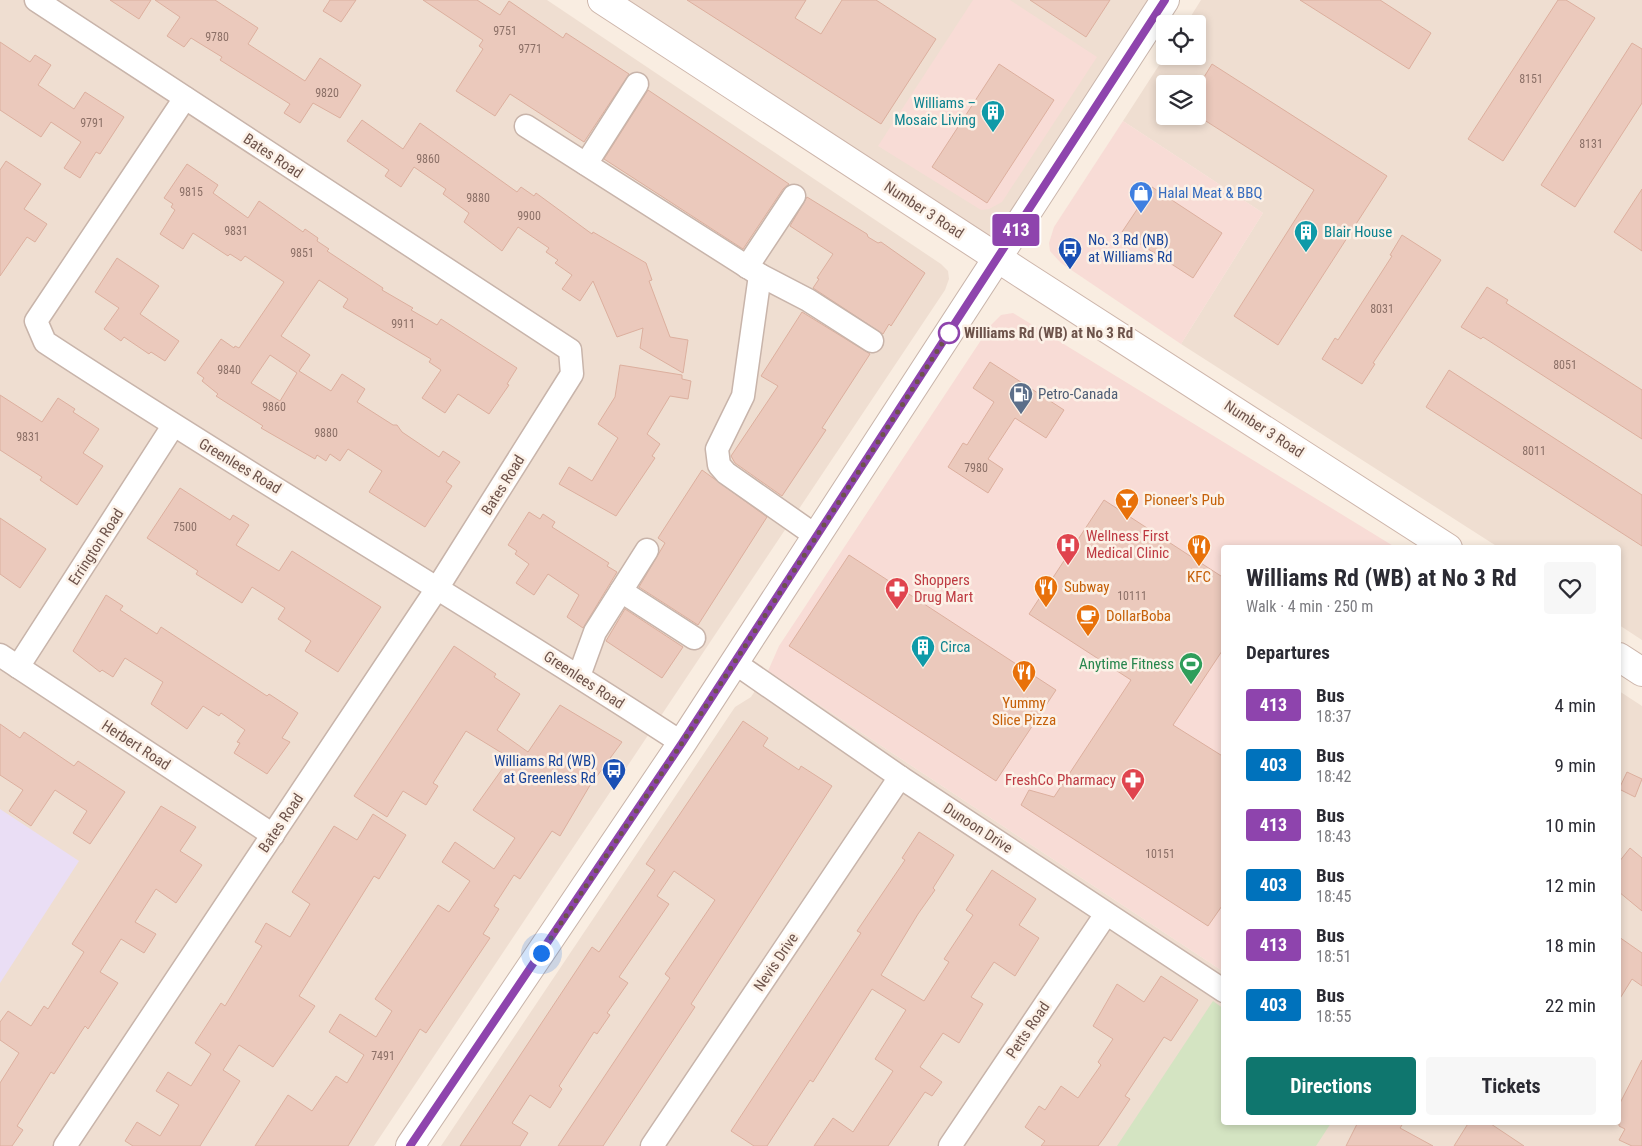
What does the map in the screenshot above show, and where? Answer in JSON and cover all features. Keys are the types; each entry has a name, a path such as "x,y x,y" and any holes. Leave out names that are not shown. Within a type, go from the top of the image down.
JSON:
{"street":[{"name":"Bates Road","path":"36,0 570,350 572,374 438,587 65,1146"},
{"name":"Number 3 Road","path":"602,0 1443,545"},
{"path":"410,1146 735,663 1165,0"},
{"path":"586,164 637,84"},
{"name":"Greenlees Road","path":"185,98 36,321 45,342 173,426 438,587 682,743"},
{"path":"526,126 754,271 808,300 872,341"},
{"path":"794,196 754,271 742,396 720,440 717,458 719,466 726,473 816,536"},
{"name":"Errington Road","path":"9,661 173,426"},
{"path":"579,676 595,632 648,550"},
{"path":"622,591 694,638"},
{"path":"1621,658 1642,672"},
{"name":"Herbert Road","path":"9,661 273,835"},
{"name":"Dunoon Drive","path":"735,663 900,777 1221,989"},
{"name":"Nevis Drive","path":"652,1146 900,777"},
{"name":"Petts Road","path":"950,1146 1106,914"}],"shaded area":[{"path":"0,0 547,0 941,264 948,271 949,279 945,290 374,1146 0,1146"},
{"path":"613,0 1151,0 991,246"},
{"path":"973,0 1010,0 1097,57 1002,202 989,209 981,210 878,146"},
{"path":"1201,0 1642,0 1642,640 1621,626 1621,545 1495,545 1181,344 1263,213 1123,121 1159,65 1206,65 1206,15 1192,15"},
{"path":"1123,121 1263,213 1181,344 1061,263 1050,251 1049,243 1054,227"},
{"path":"1013,313 1392,545 1221,545 1221,970 768,671 779,646 991,325 1001,315"},
{"path":"768,671 1221,970 1221,1125 1621,1125 1621,692 1642,706 1642,1146 441,1146 735,707 751,697"},
{"path":"0,809 79,861 0,983"}],"green space":[{"path":"1213,1001 1221,1007 1221,1125 1330,1125 1316,1146 1117,1146"}],"building":[{"path":"110,0 151,0 139,19"},
{"path":"155,0 215,0 258,28 248,44 305,81 320,58 361,85 340,118 313,103 300,123 284,113 290,104 220,60 222,57 191,38 184,47 167,36 180,17"},
{"path":"330,0 356,0 341,22 323,11"},
{"path":"423,0 477,0 500,15 509,1 563,38 566,33 629,74 584,142 510,94 495,116 456,91 483,49 479,46 483,40"},
{"path":"687,0 806,0 795,18 821,34 842,0 876,0 936,39 881,124"},
{"path":"1030,0 1110,0 1086,37"},
{"path":"1300,0 1380,0 1431,33 1409,69"},
{"path":"1558,0 1566,0 1595,18 1503,161 1468,139"},
{"path":"0,42 30,62 35,55 51,65 38,85 74,109 85,92 124,117 100,154 96,152 80,178 64,168 81,142 51,122 41,137 0,110"},
{"path":"1632,43 1642,49 1642,103 1575,207 1541,185"},
{"name":"Williams – Mosaic Living","path":"999,64 1054,100 987,203 932,167"},
{"name":"Blair House","path":"1212,64 1387,176 1278,345 1234,316 1314,190 1206,121 1205,75"},
{"path":"648,90 789,184 783,189 743,249 604,159"},
{"path":"362,120 403,149 420,123 517,192 521,187 534,196 536,193 592,234 593,232 646,263 652,280 649,281 670,337 688,340 683,373 640,348 643,328 617,337 593,281 580,301 562,289 572,275 555,263 558,260 546,252 549,248 518,227 502,251 464,222 469,213 443,194 446,189 414,167 401,187 385,176 389,170 347,141"},
{"path":"6,161 41,184 24,209 47,224 35,242 27,237 0,276 0,170"},
{"path":"187,164 218,185 213,193 248,218 259,201 303,232 305,229 318,238 317,241 329,249 327,251 383,288 382,290 413,308 411,310 437,325 441,319 517,368 507,384 509,385 489,414 458,394 445,413 422,398 441,370 429,362 431,359 343,307 348,299 319,280 281,336 310,355 299,371 331,391 342,374 365,389 357,402 393,425 397,425 402,432 439,457 443,451 460,462 446,482 452,486 425,527 369,492 382,471 348,449 340,461 330,454 326,461 317,455 315,459 261,428 263,426 216,396 218,394 202,381 204,378 197,373 221,339 234,348 235,346 239,348 284,282 245,256 241,261 230,254 228,256 193,233 183,249 160,234 175,210 171,207 173,204 164,198","holes":["270,355 297,373 280,401 251,383"]},
{"path":"1152,187 1222,233 1193,278 1122,232"},
{"path":"1642,189 1642,251 1614,232"},
{"path":"807,197 867,234 868,237 878,243 881,242 925,273 891,326 889,324 883,334 813,288 819,279 817,278 833,254 790,226"},
{"path":"1402,235 1441,260 1373,363 1375,364 1362,384 1322,359 1335,338 1338,340 1392,256 1390,255"},
{"path":"117,258 159,286 140,314 179,341 165,361 151,352 149,354 124,337 121,341 104,329 119,308 95,292"},
{"path":"1487,287 1508,300 1506,303 1642,390 1642,439 1483,337 1481,339 1461,327"},
{"path":"802,312 870,354 822,428 826,430 782,496 735,463 731,456 778,386 761,376"},
{"path":"990,362 1064,410 1046,438 1015,418 988,459 1003,469 988,493 948,467 963,443 967,445 994,402 973,388"},
{"path":"620,365 682,375 682,379 691,381 688,399 670,396 647,434 660,444 652,456 655,458 616,516 559,484 569,467 592,481 618,438 598,424 615,397"},
{"path":"1449,370 1642,495 1642,546 1426,407"},
{"path":"0,395 42,422 58,398 75,409 73,412 99,429 83,453 103,466 77,505 40,480 42,477 0,450"},
{"path":"702,470 767,517 698,625 639,587 665,543 658,538"},
{"path":"180,488 230,520 233,515 249,525 236,545 279,571 292,551 381,607 338,672 305,651 311,641 278,619 285,608 252,587 242,603 196,574 198,571 147,538"},
{"path":"1104,500 1221,576 1221,653 1173,725 1221,755 1221,907 1208,926 1021,805 1029,790 1054,797 1131,680 1029,614"},
{"path":"529,512 540,519 543,514 555,522 552,527 609,563 607,566 617,572 583,628 567,617 579,595 548,574 534,595 516,583 529,564 515,554 517,551 508,545"},
{"path":"0,518 46,549 20,588 0,574"},
{"name":"Circa","path":"849,555 1056,690 996,781 789,646"},
{"path":"106,595 123,606 120,610 157,634 161,627 267,696 269,694 298,713 282,738 290,742 267,774 234,753 240,743 237,742 245,730 221,713 219,716 203,706 187,729 151,704 163,682 125,658 113,677 102,670 100,672 73,651"},
{"path":"625,609 683,647 662,678 606,641"},
{"path":"454,646 496,674 494,677 520,694 497,730 528,752 560,705 622,742 589,787 560,836 552,831 520,879 514,875 494,906 499,909 483,934 490,938 426,1033 420,1029 348,1146 255,1146 288,1095 312,1111 336,1076 347,1083 364,1055 329,1032 340,1014 376,1037 392,1011 375,999 438,905 449,912 470,881 442,862 455,842 494,869 515,838 473,810 510,758 466,731 433,783 438,786 426,805 403,791 387,817 354,796"},
{"path":"743,721 768,738 763,746 799,770 801,766 832,786 691,1004 695,1007 603,1146 558,1146 670,978 665,974 715,900 674,871 657,896 669,904 619,977 628,983 607,1013 610,1015 597,1034 594,1032 559,1086 562,1089 550,1108 530,1095 512,1123 528,1133 520,1146 460,1146 592,947 599,952 655,870 646,864"},
{"path":"0,724 20,738 24,732 74,766 78,761 125,792 90,844 73,833 87,811 55,790 31,826 9,811 23,790 0,775"},
{"path":"1627,772 1642,779 1635,797 1621,790 1621,785"},
{"path":"161,806 196,827 180,851 202,865 176,903 156,889 135,922 156,934 144,953 121,939 100,972 118,983 88,1029 85,1026 54,1074 51,1072 17,1126 23,1130 12,1146 0,1146 0,1083 19,1053 0,1040 0,1022 8,1011 31,1026 44,1006 48,1009 84,952 72,944"},
{"path":"373,814 406,835 379,879 374,876 299,996 315,1006 273,1067 239,1045 223,1070 240,1081 200,1146 133,1146 125,1141 137,1122 160,1136 179,1105 156,1091 168,1072 191,1086 211,1054 195,1043 221,1003 225,1006 262,946 255,942 266,923 290,937 310,904 292,892 334,826 357,840"},
{"path":"919,832 954,855 933,888 935,890 881,975 924,1001 949,962 944,959 973,915 966,910 992,870 1036,899 1019,925 1039,938 1015,976 994,962 971,997 983,1004 959,1043 943,1033 920,1067 942,1082 932,1096 925,1092 888,1146 814,1146 833,1118 853,1132 893,1071 875,1059 906,1010 872,989 813,1082 810,1080 767,1146 754,1146 731,1131 861,933 857,931 905,860 902,858"},
{"path":"1630,848 1642,858 1642,911 1621,894 1621,859"},
{"path":"1621,938 1642,953 1642,986 1632,979 1621,997"},
{"path":"1161,976 1198,1000 1171,1041 1164,1037 1125,1096 1130,1099 1104,1138 1098,1146 1041,1146 1045,1141 1025,1127 1039,1106 1045,1110 1061,1086 1078,1098 1101,1065 1098,1062 1113,1039 1093,1026 1117,984 1144,1002"},
{"path":"1642,1060 1642,1146 1632,1146 1619,1140 1625,1129 1619,1126 1621,1125 1621,1101"},
{"path":"1356,1125 1402,1125 1400,1128 1433,1146 1346,1146"},
{"path":"1467,1125 1492,1125 1524,1146 1454,1146"}],"bus line":[{"name":"413","path":"410,1146 682,743 1165,0"}],"place":[{"name":"Williams – Mosaic Living","path":"993,133"},
{"name":"Halal Meat & BBQ","path":"1141,214"},
{"name":"Blair House","path":"1306,253"},
{"name":"No. 3 Rd (NB) at Williams Rd","path":"1070,270"},
{"name":"Williams Rd (WB) at No 3 Rd","path":"949,333"},
{"name":"Petro-Canada","path":"1021,415"},
{"name":"Pioneer's Pub","path":"1127,521"},
{"name":"Wellness First Medical Clinic","path":"1068,566"},
{"name":"KFC","path":"1199,567"},
{"name":"Subway","path":"1046,608"},
{"name":"Shoppers Drug Mart","path":"897,610"},
{"name":"DollarBoba","path":"1088,637"},
{"name":"Circa","path":"923,668"},
{"name":"Anytime Fitness","path":"1191,685"},
{"name":"Yummy Slice Pizza","path":"1024,693"},
{"name":"Williams Rd (WB) at Greenless Rd","path":"614,791"},
{"name":"FreshCo Pharmacy","path":"1133,801"}],"route":[{"path":"541,953 682,743 949,333"}]}
